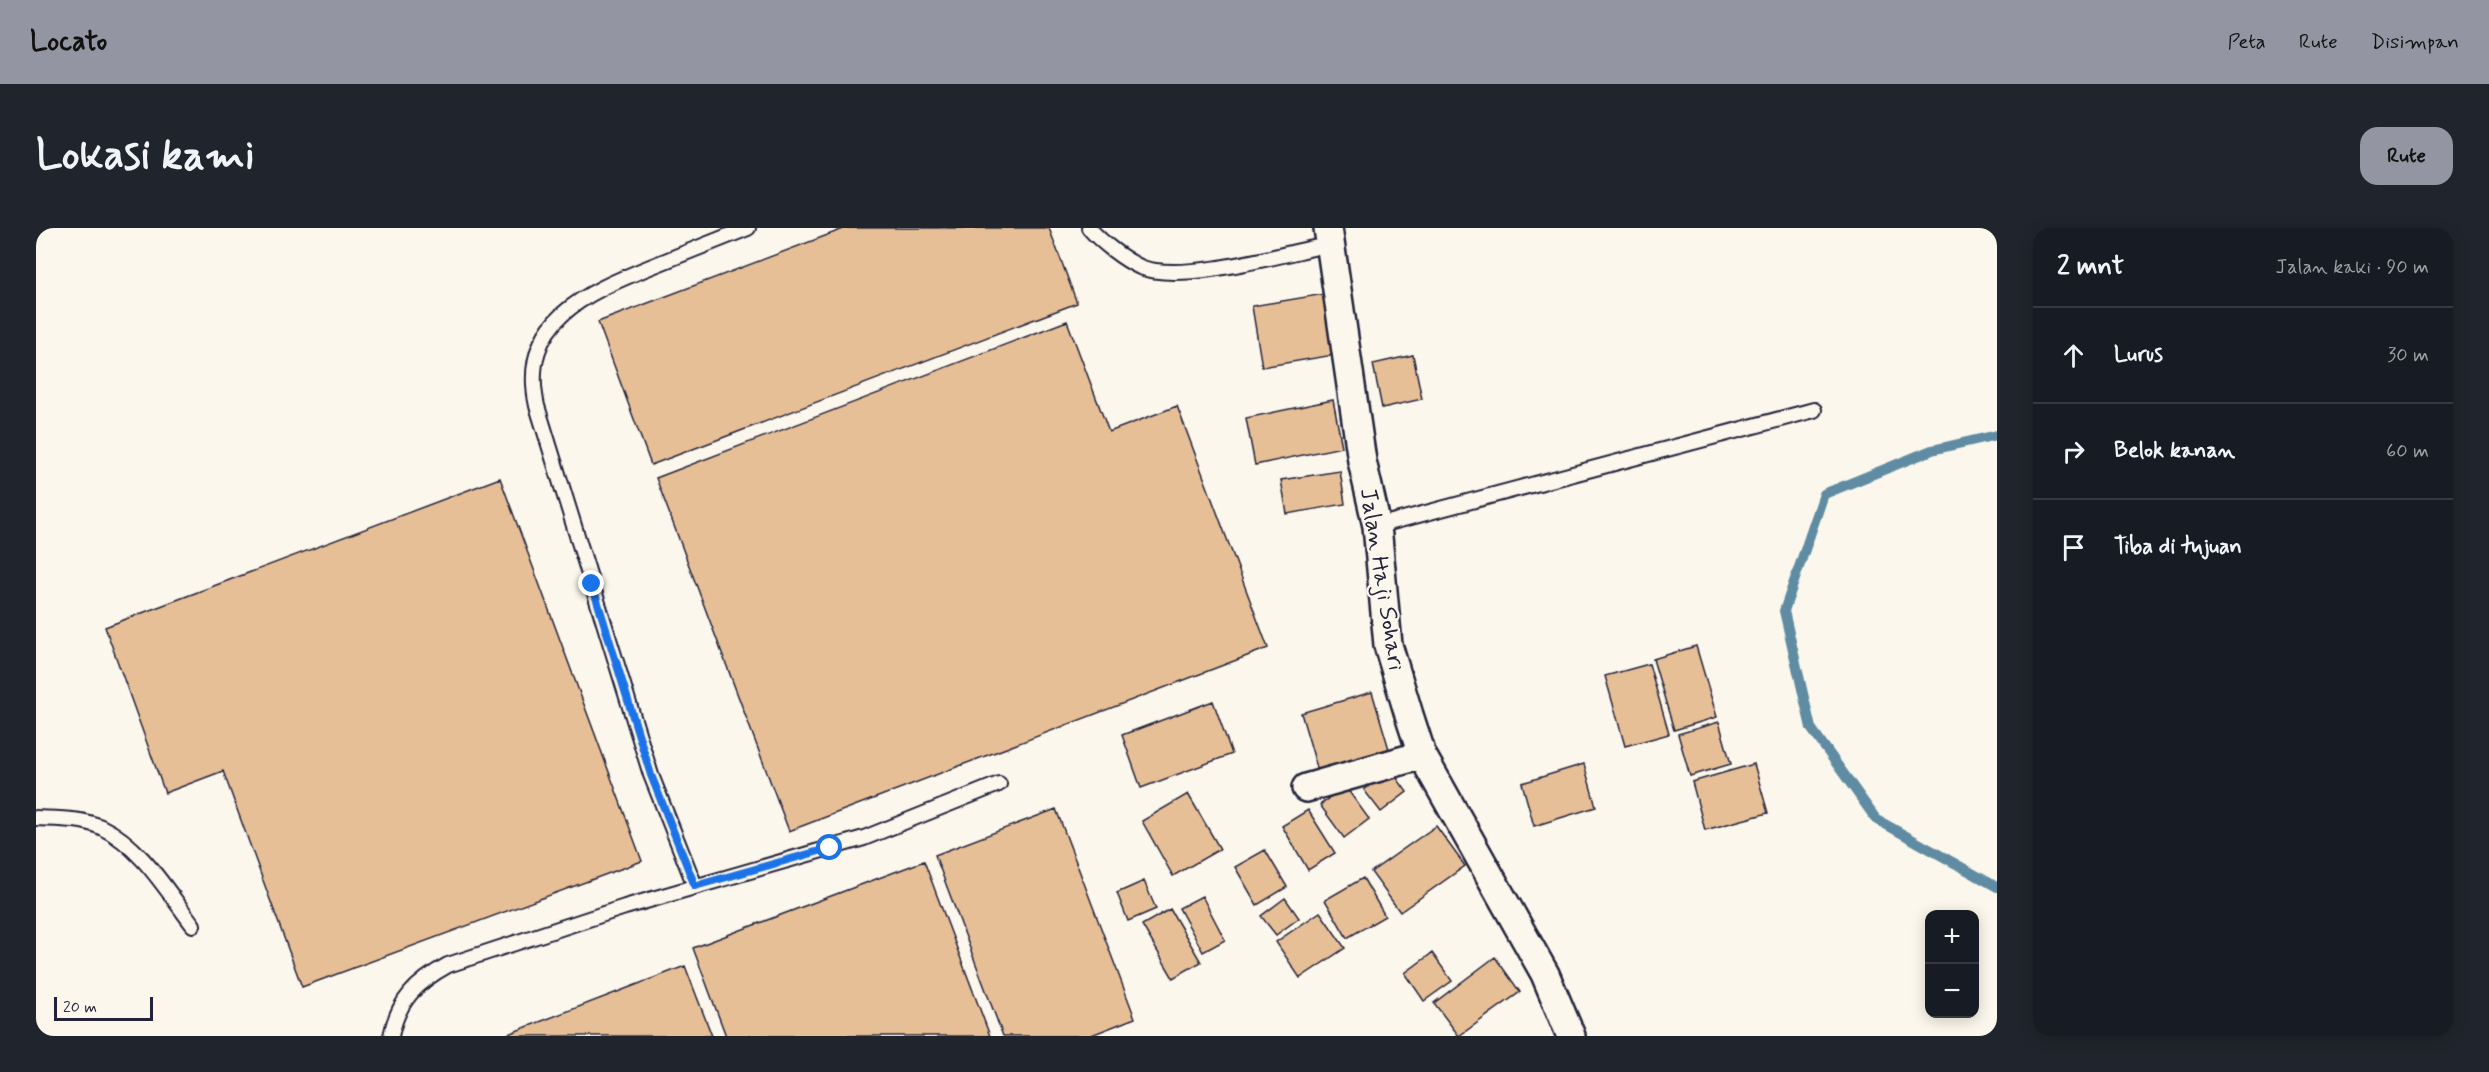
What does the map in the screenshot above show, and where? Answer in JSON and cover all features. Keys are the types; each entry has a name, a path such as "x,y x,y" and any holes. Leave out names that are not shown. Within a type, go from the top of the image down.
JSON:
{"street":[{"name":"Jalan Haji Sohari","path":"1330,236 1362,461 1377,526 1388,645 1422,755 1545,974 1571,1036"},
{"path":"1306,788 1422,755"}],"lane":[{"path":"695,886 651,775 537,406 533,374 535,356 543,338 565,311 578,300 609,284 748,228"},
{"path":"1089,228 1140,267 1177,272 1239,264 1330,236"},
{"path":"1377,526 1814,411"},
{"path":"391,1036 398,1010 407,994 426,977 448,964 695,886 864,838 999,784"},
{"path":"36,819 80,821 101,828 147,864 193,925"}],"building":[{"path":"846,228 1049,228 1077,303 651,465 598,322"},
{"path":"1324,294 1334,355 1262,367 1252,306"},
{"path":"1067,321 1109,432 1177,406 1268,648 789,831 656,478"},
{"path":"1413,355 1422,399 1382,408 1373,364"},
{"path":"1333,400 1342,447 1255,465 1246,418"},
{"path":"1340,471 1345,504 1287,514 1281,480"},
{"path":"500,478 642,861 302,987 223,771 165,793 105,627"},
{"path":"1696,646 1717,717 1674,730 1653,659"},
{"path":"1649,664 1669,734 1625,746 1605,676"},
{"path":"1372,692 1389,749 1318,771 1301,713"},
{"path":"1213,701 1232,754 1141,788 1122,735"},
{"path":"1719,722 1731,764 1690,776 1678,734"},
{"path":"1584,764 1596,807 1534,826 1522,783"},
{"path":"1754,764 1768,813 1705,830 1692,782"},
{"path":"1391,770 1407,792 1381,812 1364,790"},
{"path":"1345,786 1369,819 1344,838 1320,805"},
{"path":"1188,794 1220,849 1173,876 1142,821"},
{"path":"1056,809 1135,1018 1089,1036 1003,1036 935,855"},
{"path":"1308,810 1335,853 1308,870 1282,826"},
{"path":"1436,826 1465,866 1400,912 1371,872"},
{"path":"1265,850 1287,887 1257,905 1235,867"},
{"path":"924,861 990,1036 726,1036 693,948"},
{"path":"1363,878 1385,916 1347,938 1325,900"},
{"path":"1144,881 1156,909 1128,921 1117,893"},
{"path":"1202,896 1225,940 1203,952 1179,908"},
{"path":"1285,898 1299,918 1276,935 1261,916"},
{"path":"1170,909 1201,962 1173,978 1142,925"},
{"path":"1320,912 1345,948 1300,978 1276,942"},
{"path":"1432,953 1452,981 1424,1001 1405,973"},
{"path":"1495,957 1520,992 1459,1036 1434,1003"},
{"path":"685,966 712,1036 503,1036"}],"waterway":[{"path":"1997,435 1932,450 1824,494 1784,611 1811,728 1876,819 1997,887"}],"route":[{"path":"592,584 651,775 695,886 830,848"}]}
